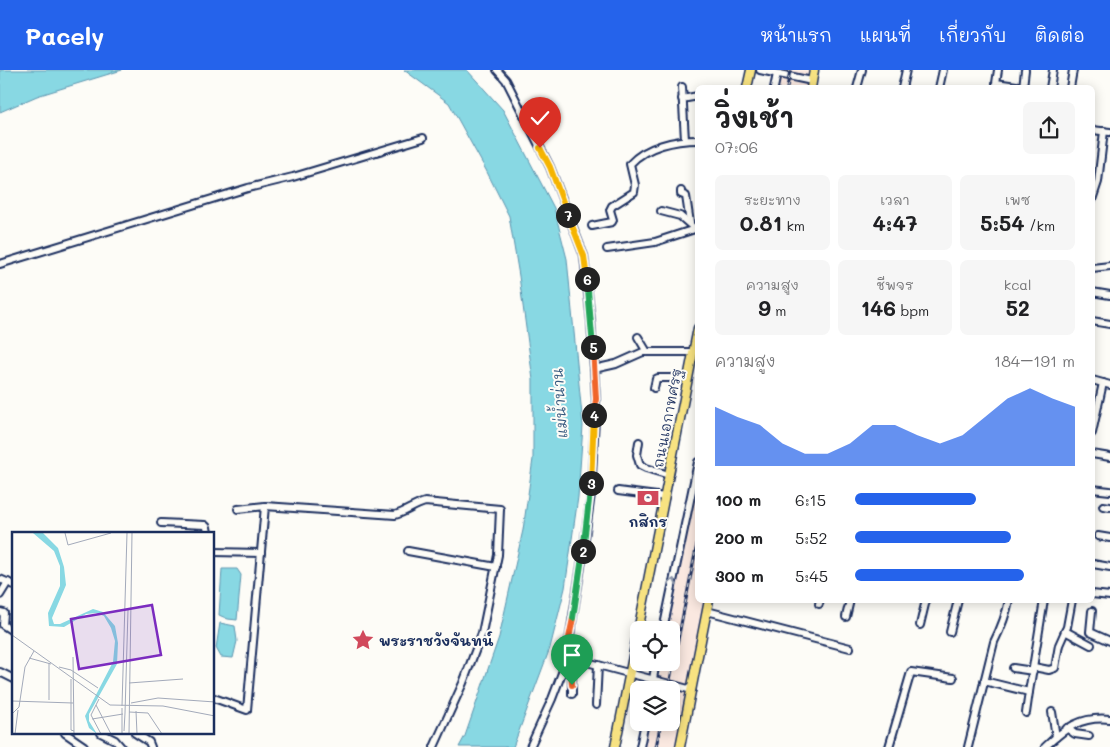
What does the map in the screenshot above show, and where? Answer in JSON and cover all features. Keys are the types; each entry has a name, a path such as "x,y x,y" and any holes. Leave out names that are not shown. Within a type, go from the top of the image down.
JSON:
{"main road":[{"path":"748,85 751,70"},
{"path":"811,85 814,70"},
{"name":"ถนนเอกาทศรฐ","path":"615,747 695,342"},
{"path":"680,747 708,603"}],"street":[{"path":"497,70 506,80 550,167 584,256 596,399 591,494 569,641 568,657 572,675 572,694"},
{"path":"760,70 808,85"},
{"path":"858,85 862,70"},
{"path":"903,85 906,70"},
{"path":"940,85 943,70"},
{"path":"998,70 996,83 1007,85"},
{"path":"1023,85 1025,70"},
{"path":"1050,85 1053,70"},
{"path":"1070,85 1073,70"},
{"path":"775,85 777,74"},
{"path":"682,87 685,140"},
{"path":"682,99 695,97"},
{"path":"1095,191 1107,131"},
{"path":"0,264 248,188 293,177 424,138"},
{"path":"592,226 612,222 610,210 612,206 634,192 635,185 630,164 634,160 651,149 685,140 695,140"},
{"path":"681,191 681,194 686,196 690,223"},
{"path":"661,211 680,216 695,227"},
{"path":"607,249 655,242 695,228"},
{"path":"1095,268 1110,266"},
{"path":"1095,293 1110,296"},
{"path":"1095,322 1110,324"},
{"path":"638,338 647,352"},
{"path":"594,369 616,364 647,352 693,352"},
{"path":"654,388 658,378 688,378"},
{"path":"1095,423 1107,384"},
{"path":"639,442 637,455 640,465 669,475"},
{"path":"1095,454 1110,457"},
{"path":"665,621 695,476"},
{"path":"1095,489 1110,491"},
{"path":"618,491 664,497"},
{"path":"238,509 266,506 395,515 406,512 414,505 425,502 500,509 498,555 482,633 463,683 434,747"},
{"path":"215,698 247,710 266,506"},
{"path":"161,523 204,525 207,527 208,532"},
{"path":"1098,536 1110,538"},
{"path":"408,551 496,567"},
{"path":"215,552 262,553"},
{"path":"1095,564 1110,567"},
{"path":"0,579 11,583 0,595"},
{"path":"1095,594 1110,596"},
{"path":"846,617 849,603"},
{"path":"920,625 925,603"},
{"path":"950,632 957,603"},
{"path":"968,747 994,642 999,634 1008,603"},
{"path":"1026,713 1044,603"},
{"path":"1013,668 1049,670 1055,668 1071,603"},
{"path":"707,611 850,648"},
{"path":"1092,611 1090,632 1110,641"},
{"path":"0,612 4,613 3,625 12,631"},
{"path":"1065,631 1091,645"},
{"path":"568,657 692,690"},
{"path":"530,747 552,699 568,657"},
{"path":"596,705 598,664"},
{"path":"653,680 654,671"},
{"path":"0,672 12,678"},
{"path":"889,747 911,672 954,678"},
{"path":"984,681 1029,692"},
{"path":"1052,712 1056,737"},
{"path":"1047,746 1067,728 1084,720 1110,719"},
{"path":"1067,728 1078,735 1089,736"},
{"path":"640,747 643,731"},
{"path":"66,734 84,746"},
{"path":"103,734 115,740 121,747"},
{"path":"137,734 149,742 151,747"}],"shaded area":[{"path":"780,70 811,70 808,85 777,85"},
{"path":"695,498 695,603 705,603 677,747 645,747 648,731 680,731 680,681 658,681 660,671 680,671 680,621 670,621"}],"water":[{"path":"0,70 122,70 37,96 0,112"},
{"name":"แม่น้ำน่าน","path":"404,70 467,70 503,110 554,208 567,259 583,426 578,497 565,588 550,648 513,747 459,747 465,736 499,637 523,530 533,459 533,380 519,276 509,216 449,103"},
{"path":"222,569 237,569 241,575 237,620 219,615"},
{"path":"220,623 235,626 237,641 233,658 221,657 216,648"}],"railway":[{"path":"788,85 790,70"},
{"path":"670,681 695,554"},
{"path":"656,747 659,731"}],"place":[{"name":"กสิกร","path":"648,498"},
{"name":"พระราชวังจันทน์","path":"363,640"}],"route":[{"path":"540,148 550,167 584,256 591,321 596,399 591,494 569,641 568,657 571,665 572,685"}]}
